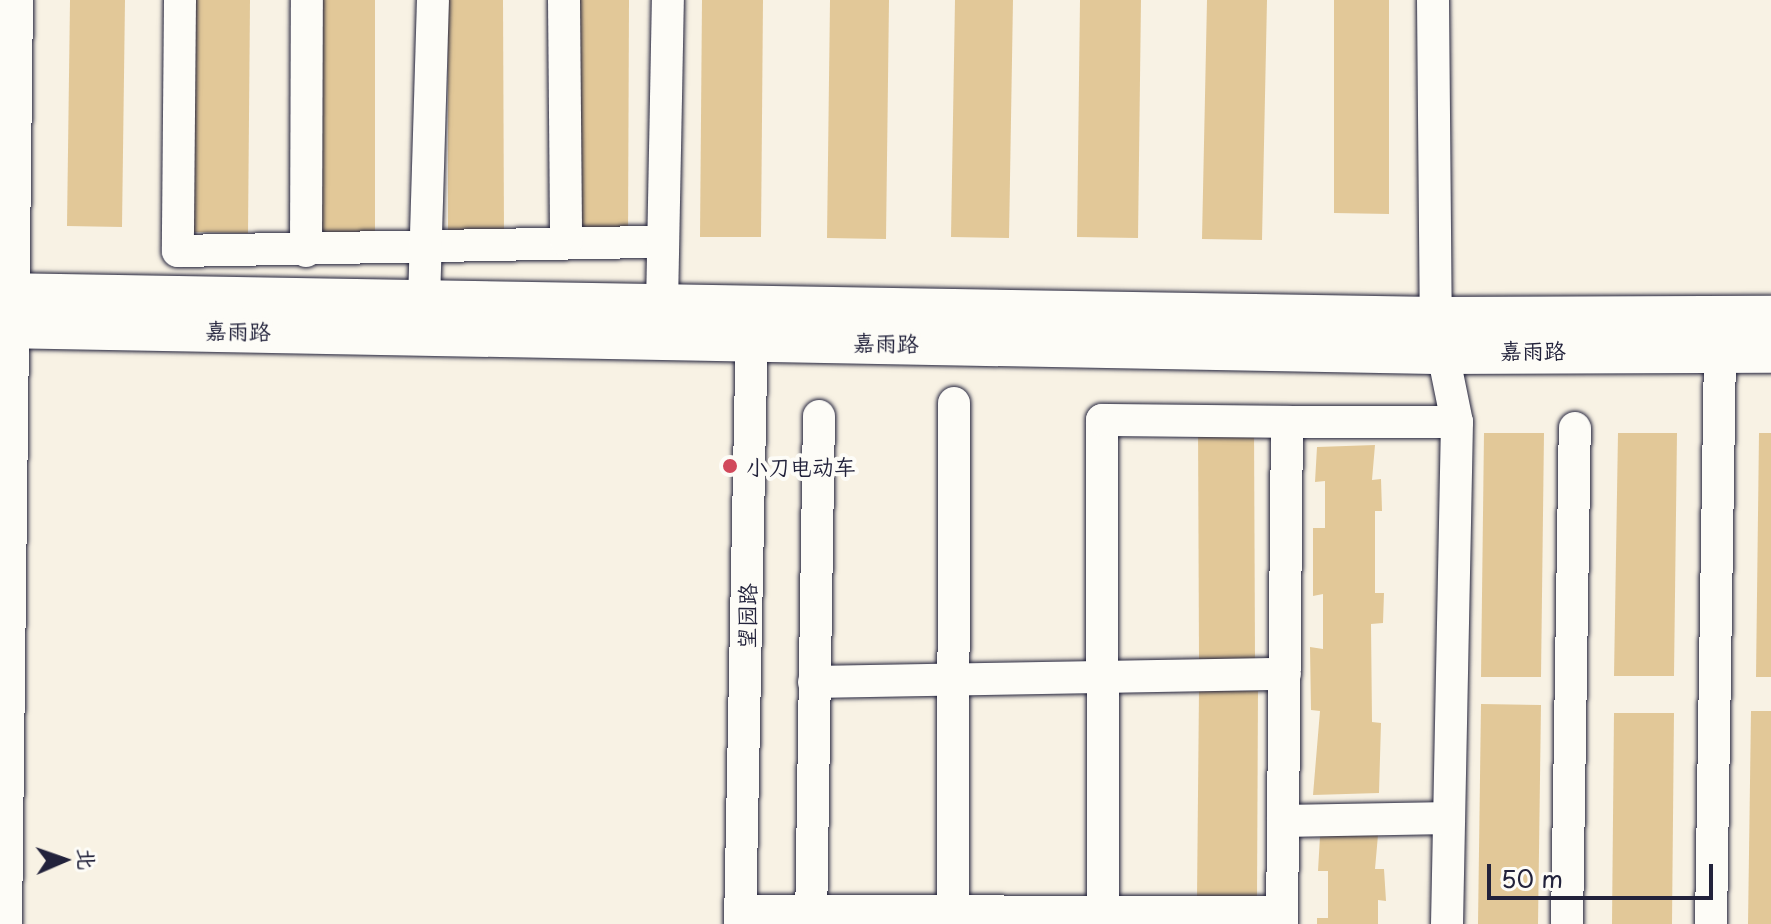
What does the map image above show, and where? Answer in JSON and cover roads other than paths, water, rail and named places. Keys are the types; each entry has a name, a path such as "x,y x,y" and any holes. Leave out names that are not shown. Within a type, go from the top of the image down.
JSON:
{"main road":[{"name":"嘉雨路","path":"3,310 424,302 662,306 752,323"},
{"name":"嘉雨路","path":"3,310 1441,334 1720,351 1771,351"},
{"name":"嘉雨路","path":"1441,334 1771,318"}],"street":[{"path":"1,924 3,310 12,0"},
{"path":"180,0 178,251 306,251 566,241 663,242"},
{"path":"306,251 307,0"},
{"path":"424,302 433,0"},
{"path":"564,0 566,241"},
{"path":"662,306 668,0"},
{"path":"1433,0 1441,334 1457,422 1447,924"},
{"name":"望园路","path":"740,918 752,323"},
{"path":"1711,924 1720,351"},
{"path":"953,918 954,403"},
{"path":"811,918 819,416"},
{"path":"1103,918 1102,420 1457,422"},
{"path":"740,918 1282,918 1287,422"},
{"path":"1567,924 1575,428"},
{"path":"814,682 1285,674"},
{"path":"1283,821 1449,818"}],"place":[{"name":"小刀电动车","path":"730,466"}]}
